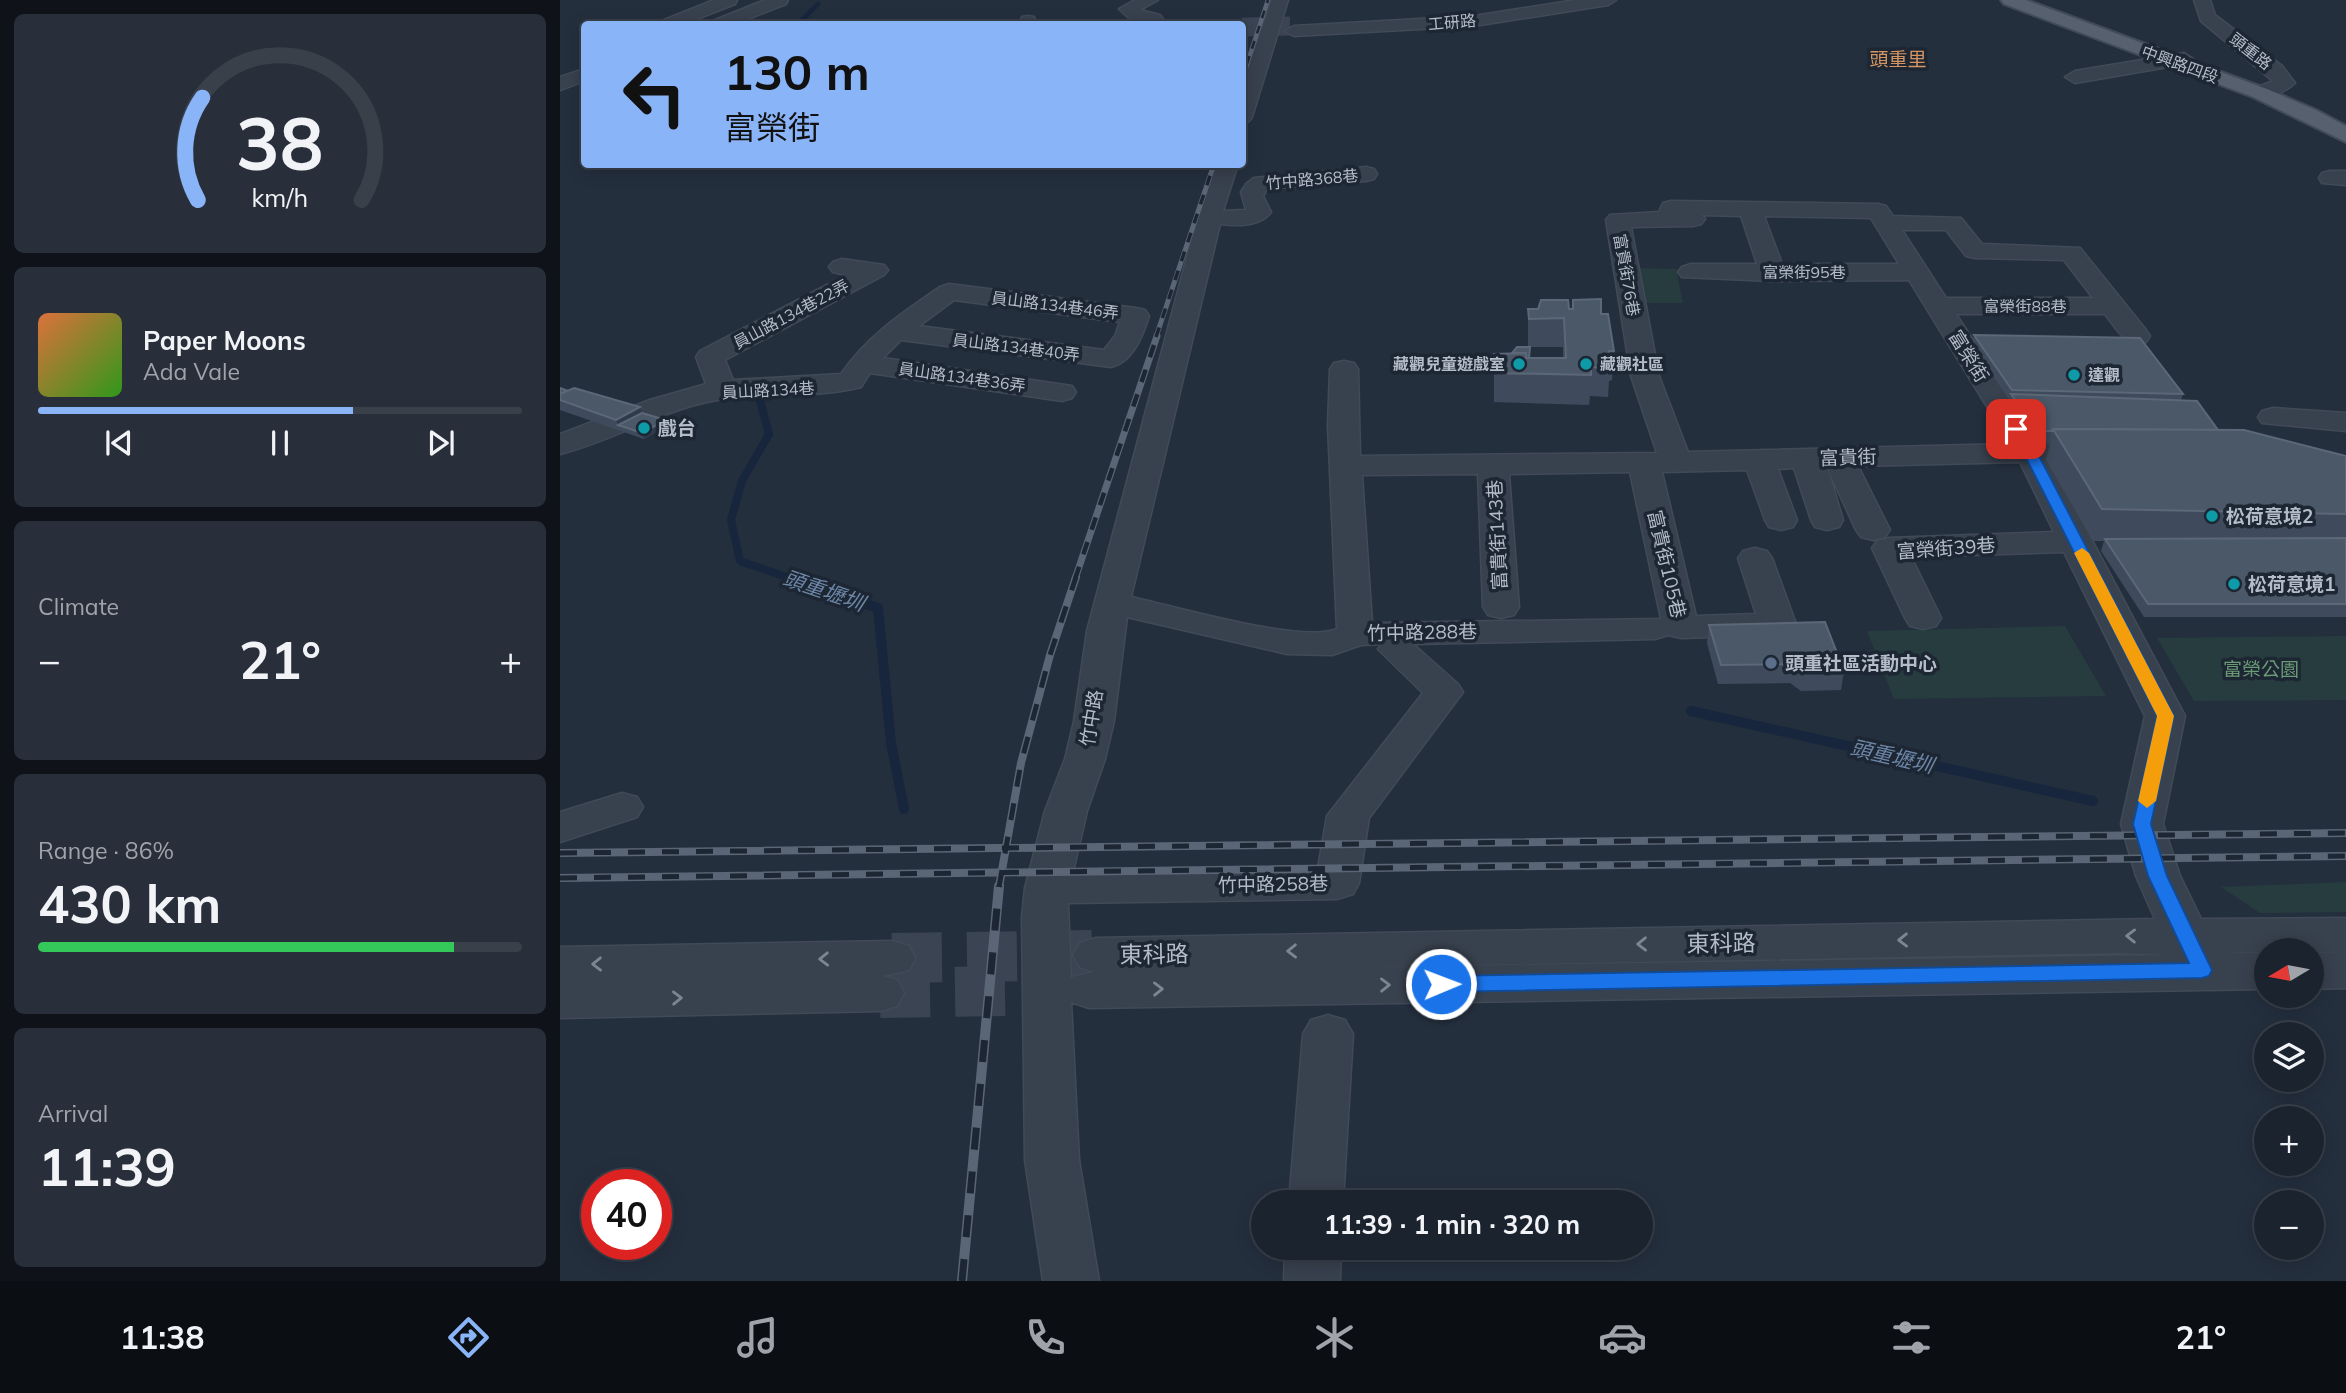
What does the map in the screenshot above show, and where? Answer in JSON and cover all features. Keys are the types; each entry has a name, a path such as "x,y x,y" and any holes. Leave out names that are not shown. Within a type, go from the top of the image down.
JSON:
{"main road":[{"name":"中興路四段","path":"2010,0 2346,123"},
{"name":"中興路四段","path":"2025,0 2177,60"},
{"name":"中興路四段","path":"2266,92 2346,135"}],"street":[{"path":"677,21 729,0"},
{"path":"703,21 752,0"},
{"path":"728,21 780,0"},
{"path":"754,21 800,0"},
{"path":"1150,0 1127,9 1137,16 1154,19 1153,21"},
{"path":"1246,105 1280,0"},
{"name":"頭重路","path":"2202,0 2207,17 2275,70 2285,83 2266,92"},
{"name":"工研路","path":"1294,29 1475,18 1525,19 1578,1"},
{"name":"工研路","path":"1475,18 1578,1 1603,6"},
{"path":"2075,77 2177,60"},
{"path":"560,84 577,65"},
{"path":"560,92 581,85"},
{"name":"竹中路","path":"1071,1281 1052,1160 1045,917 1047,888 1066,811 1085,759 1094,721 1099,668 1112,603 1210,216 1226,168"},
{"name":"竹中路368巷","path":"1210,216 1235,219 1256,215 1259,212 1251,194 1257,185 1262,183 1366,174"},
{"path":"1752,215 1878,211 1886,223 1953,223 1975,251 2071,253 2136,336"},
{"path":"1752,215 1850,220"},
{"path":"1752,215 1772,272"},
{"name":"富貴街76巷","path":"1660,462 1618,220 1752,215"},
{"name":"富榮街","path":"1886,223 1938,306 2000,384 2030,452 2165,716 2142,824 2158,876 2194,954"},
{"name":"員山路134巷22弄","path":"723,390 710,357 875,270 842,267"},
{"name":"富榮街95巷","path":"1691,272 1917,272"},
{"name":"員山路134巷","path":"560,445 640,414 723,390 825,387 850,381 861,363 895,331 949,292"},
{"name":"員山路134巷46弄","path":"949,292 1136,316 1128,338"},
{"name":"富榮街88巷","path":"1938,306 2113,306"},
{"name":"員山路134巷40弄","path":"895,331 1111,359 1128,338"},
{"name":"員山路134巷36弄","path":"861,363 1062,392"},
{"path":"1344,369 1343,426 1355,634"},
{"path":"596,401 640,414"},
{"name":"富貴街","path":"1346,466 2070,453"},
{"path":"1839,457 1873,530"},
{"path":"1759,459 1781,520"},
{"path":"1807,459 1827,520"},
{"name":"富貴街105巷","path":"1660,462 1681,627 1778,624 1755,558"},
{"name":"富貴街143巷","path":"1493,463 1501,607"},
{"name":"富榮街39巷","path":"1923,618 1889,548 2076,541"},
{"path":"2097,583 2139,582"},
{"name":"竹中路288巷","path":"1112,603 1287,643 1332,644 1355,634 1656,628"},
{"name":"竹中路258巷","path":"1047,888 1337,883 1348,817 1444,692 1397,649"},
{"path":"560,827 622,807"},
{"name":"東科路","path":"1093,972 2194,954 2346,935"},
{"name":"東科路","path":"2194,954 2254,968"},
{"path":"560,965 886,975 560,1000"},
{"path":"2324,971 2346,971"},
{"path":"1317,1190 1328,1034"},
{"path":"1312,1281 1313,1260"}],"lane":[{"path":"2273,417 2346,422"}],"green space":[{"path":"1634,268 1676,269 1683,303 1639,303"},
{"path":"2065,626 2106,696 1894,699 1867,631"},
{"name":"富榮公園","path":"2346,636 2346,700 2194,701 2157,638"},
{"path":"2346,882 2346,912 2260,913 2221,887"}],"building":[{"path":"1601,299 1601,314 1608,314 1614,351 1609,351 1610,368 1591,367 1591,375 1494,373 1494,354 1526,353 1526,358 1566,358 1564,318 1529,319 1528,309 1538,309 1541,300 1568,300 1569,309 1573,309 1573,300"},
{"name":"達觀","path":"1974,335 2140,338 2183,394 2012,390"},
{"path":"1517,347 1530,347 1529,358 1526,358 1526,353 1512,353"},
{"path":"574,388 640,407 616,420 560,400 560,394"},
{"path":"2011,394 2197,401 2218,430 2038,431"},
{"path":"642,413 666,420 642,433 618,425"},
{"path":"2053,429 2244,430 2346,456 2346,514 2102,509"},
{"name":"松荷意境1","path":"2346,538 2346,604 2148,604 2105,539"},
{"path":"1825,622 1844,671 1804,672 1793,664 1721,665 1709,625"}],"waterway":[{"path":"801,21 818,4"},
{"name":"頭重壢圳","path":"760,401 769,434 742,481 731,520 740,561 792,579"},
{"name":"頭重壢圳","path":"787,577 878,608 891,743 904,809"},
{"name":"頭重壢圳","path":"1691,711 2093,801"}],"tunnel":[{"path":"1246,27 1295,26"},
{"path":"892,958 1096,955"},
{"path":"880,993 1071,990"}],"railway":[{"path":"1246,67 1268,0"},
{"path":"1156,337 1213,168"},
{"path":"1075,579 1157,336"},
{"path":"1006,848 1021,763 1050,655 1076,577"},
{"path":"1006,848 2346,833"},
{"path":"560,853 1006,848"},
{"path":"1002,873 1006,848"},
{"path":"1002,873 2346,856"},
{"path":"560,878 1002,873"},
{"path":"999,887 1002,873"},
{"path":"962,1281 999,886"}],"slow traffic":[{"path":"2082,553 2165,716 2147,801"}],"place":[{"name":"藏觀兒童遊戲室","path":"1519,364"},
{"name":"藏觀社區","path":"1586,364"},
{"name":"達觀","path":"2074,375"},
{"name":"戲台","path":"644,428"},
{"name":"松荷意境2","path":"2212,516"},
{"name":"松荷意境1","path":"2234,584"},
{"name":"頭重社區活動中心","path":"1771,663"}],"district":[{"name":"頭重里","path":"1898,59"}],"route":[{"path":"1441,984 2202,970 2158,876 2142,824 2165,716 2016,429"}]}
